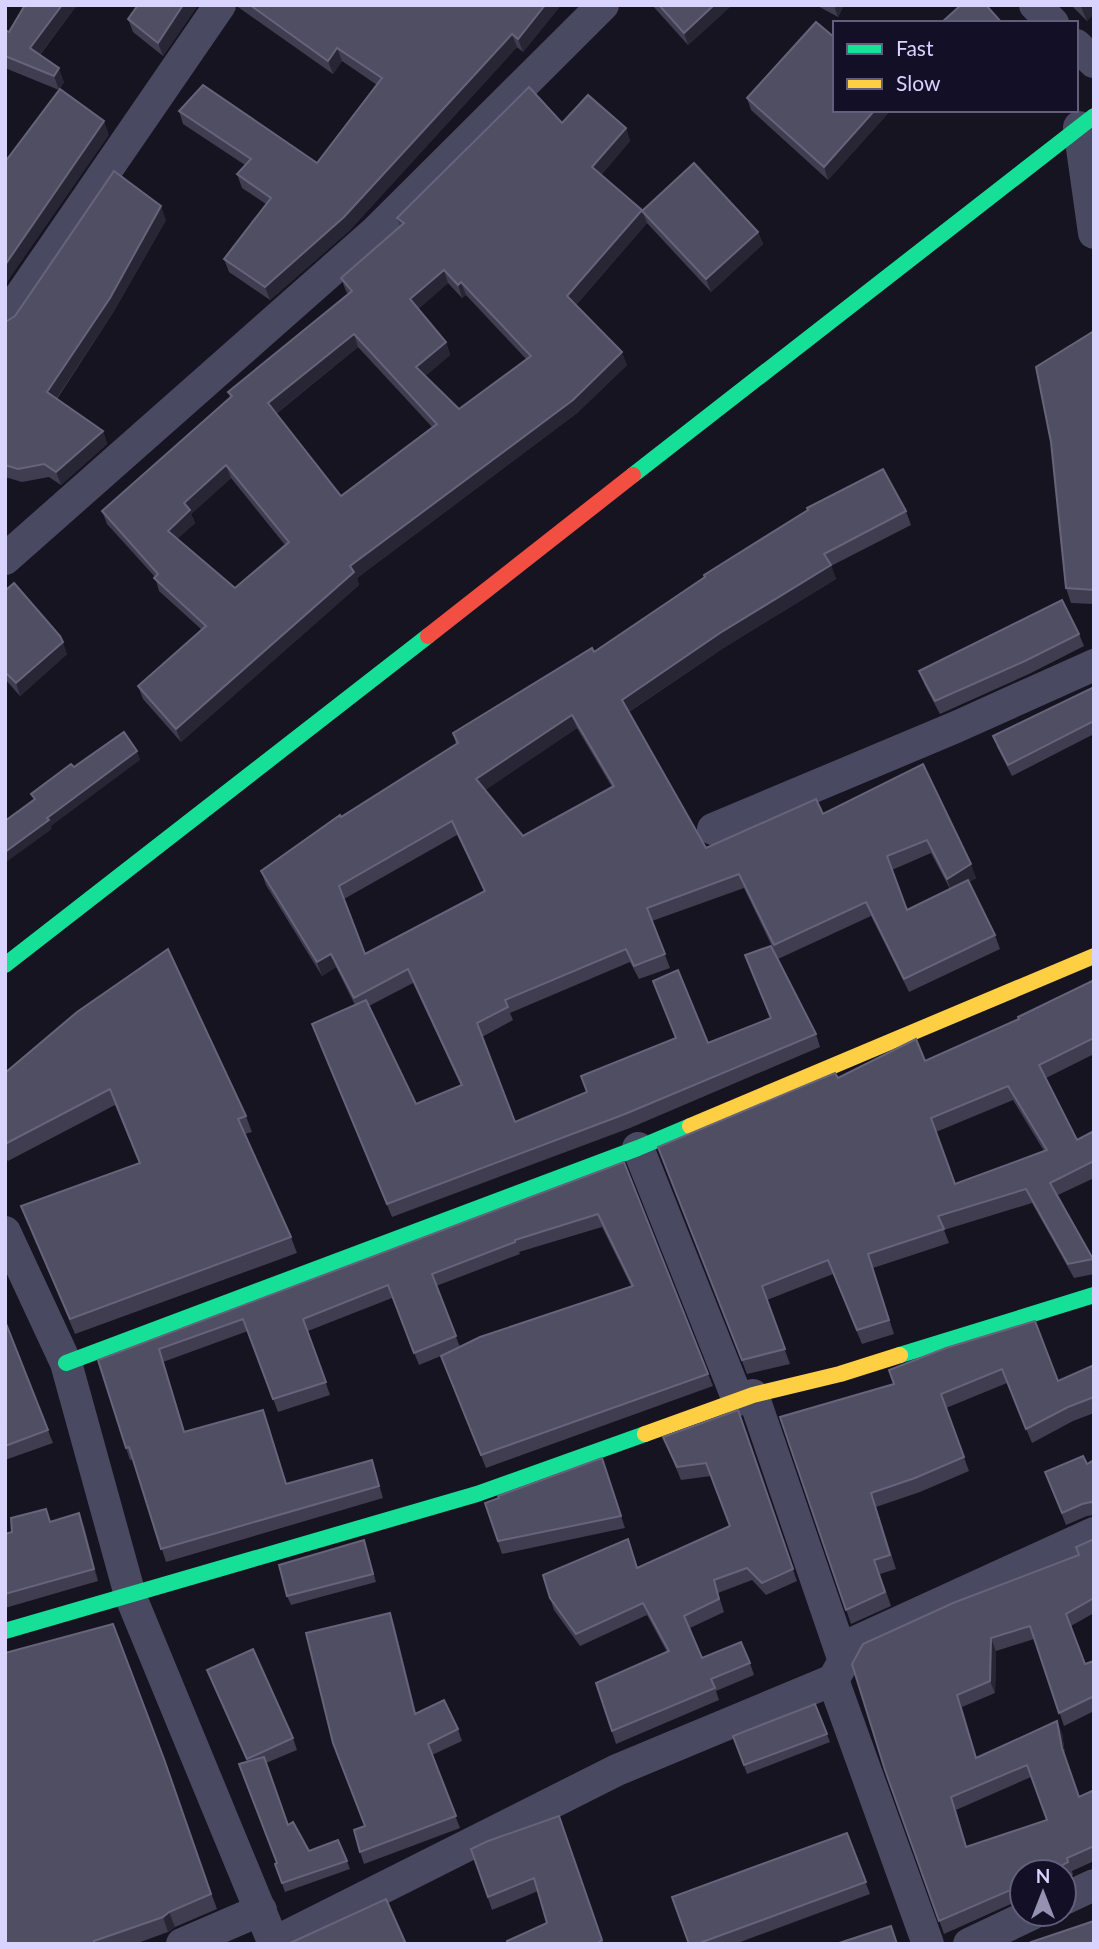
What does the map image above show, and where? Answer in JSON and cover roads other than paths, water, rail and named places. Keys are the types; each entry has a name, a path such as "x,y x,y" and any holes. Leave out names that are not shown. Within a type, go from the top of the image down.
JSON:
{"street":[{"path":"5,318 220,5"},
{"path":"5,559 374,232 603,5"},
{"path":"1035,5 1051,21"},
{"path":"1078,47 1094,62"},
{"path":"1086,122 1094,233"},
{"path":"5,965 1086,122"},
{"path":"713,829 956,727 1094,665"},
{"path":"66,1363 638,1148 1094,956"},
{"path":"638,1148 745,1398 928,1944"},
{"path":"5,1232 66,1363 130,1595 273,1943 617,1770 838,1670 855,1642 1094,1533"},
{"path":"5,1631 477,1493 745,1398 840,1374 1094,1295"},
{"path":"1078,1892 1094,1885"},
{"path":"182,1944 261,1910"},
{"path":"969,1944 1008,1925"}]}
